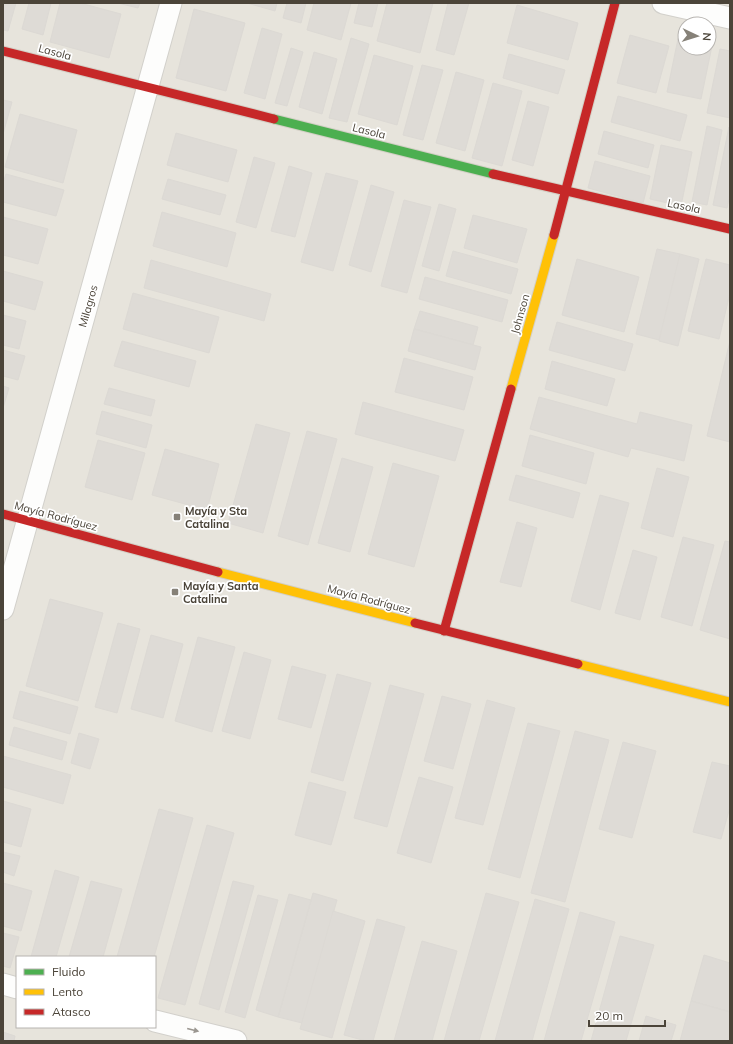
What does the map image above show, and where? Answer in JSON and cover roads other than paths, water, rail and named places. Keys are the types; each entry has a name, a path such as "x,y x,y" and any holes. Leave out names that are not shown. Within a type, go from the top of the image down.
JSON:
{"street":[{"name":"Milagros","path":"3,609 171,3"},
{"name":"Johnson","path":"444,631 566,192 615,3"},
{"path":"663,3 730,18"},
{"name":"Lasola","path":"3,51 148,89 566,192 730,229"},
{"name":"Mayía Rodríguez","path":"3,514 444,631 730,702"},
{"path":"3,984 16,988"},
{"path":"156,1021 236,1041"}],"place":[{"name":"Mayía y Sta Catalina","path":"177,517"},
{"name":"Mayía y Santa Catalina","path":"175,592"}]}
